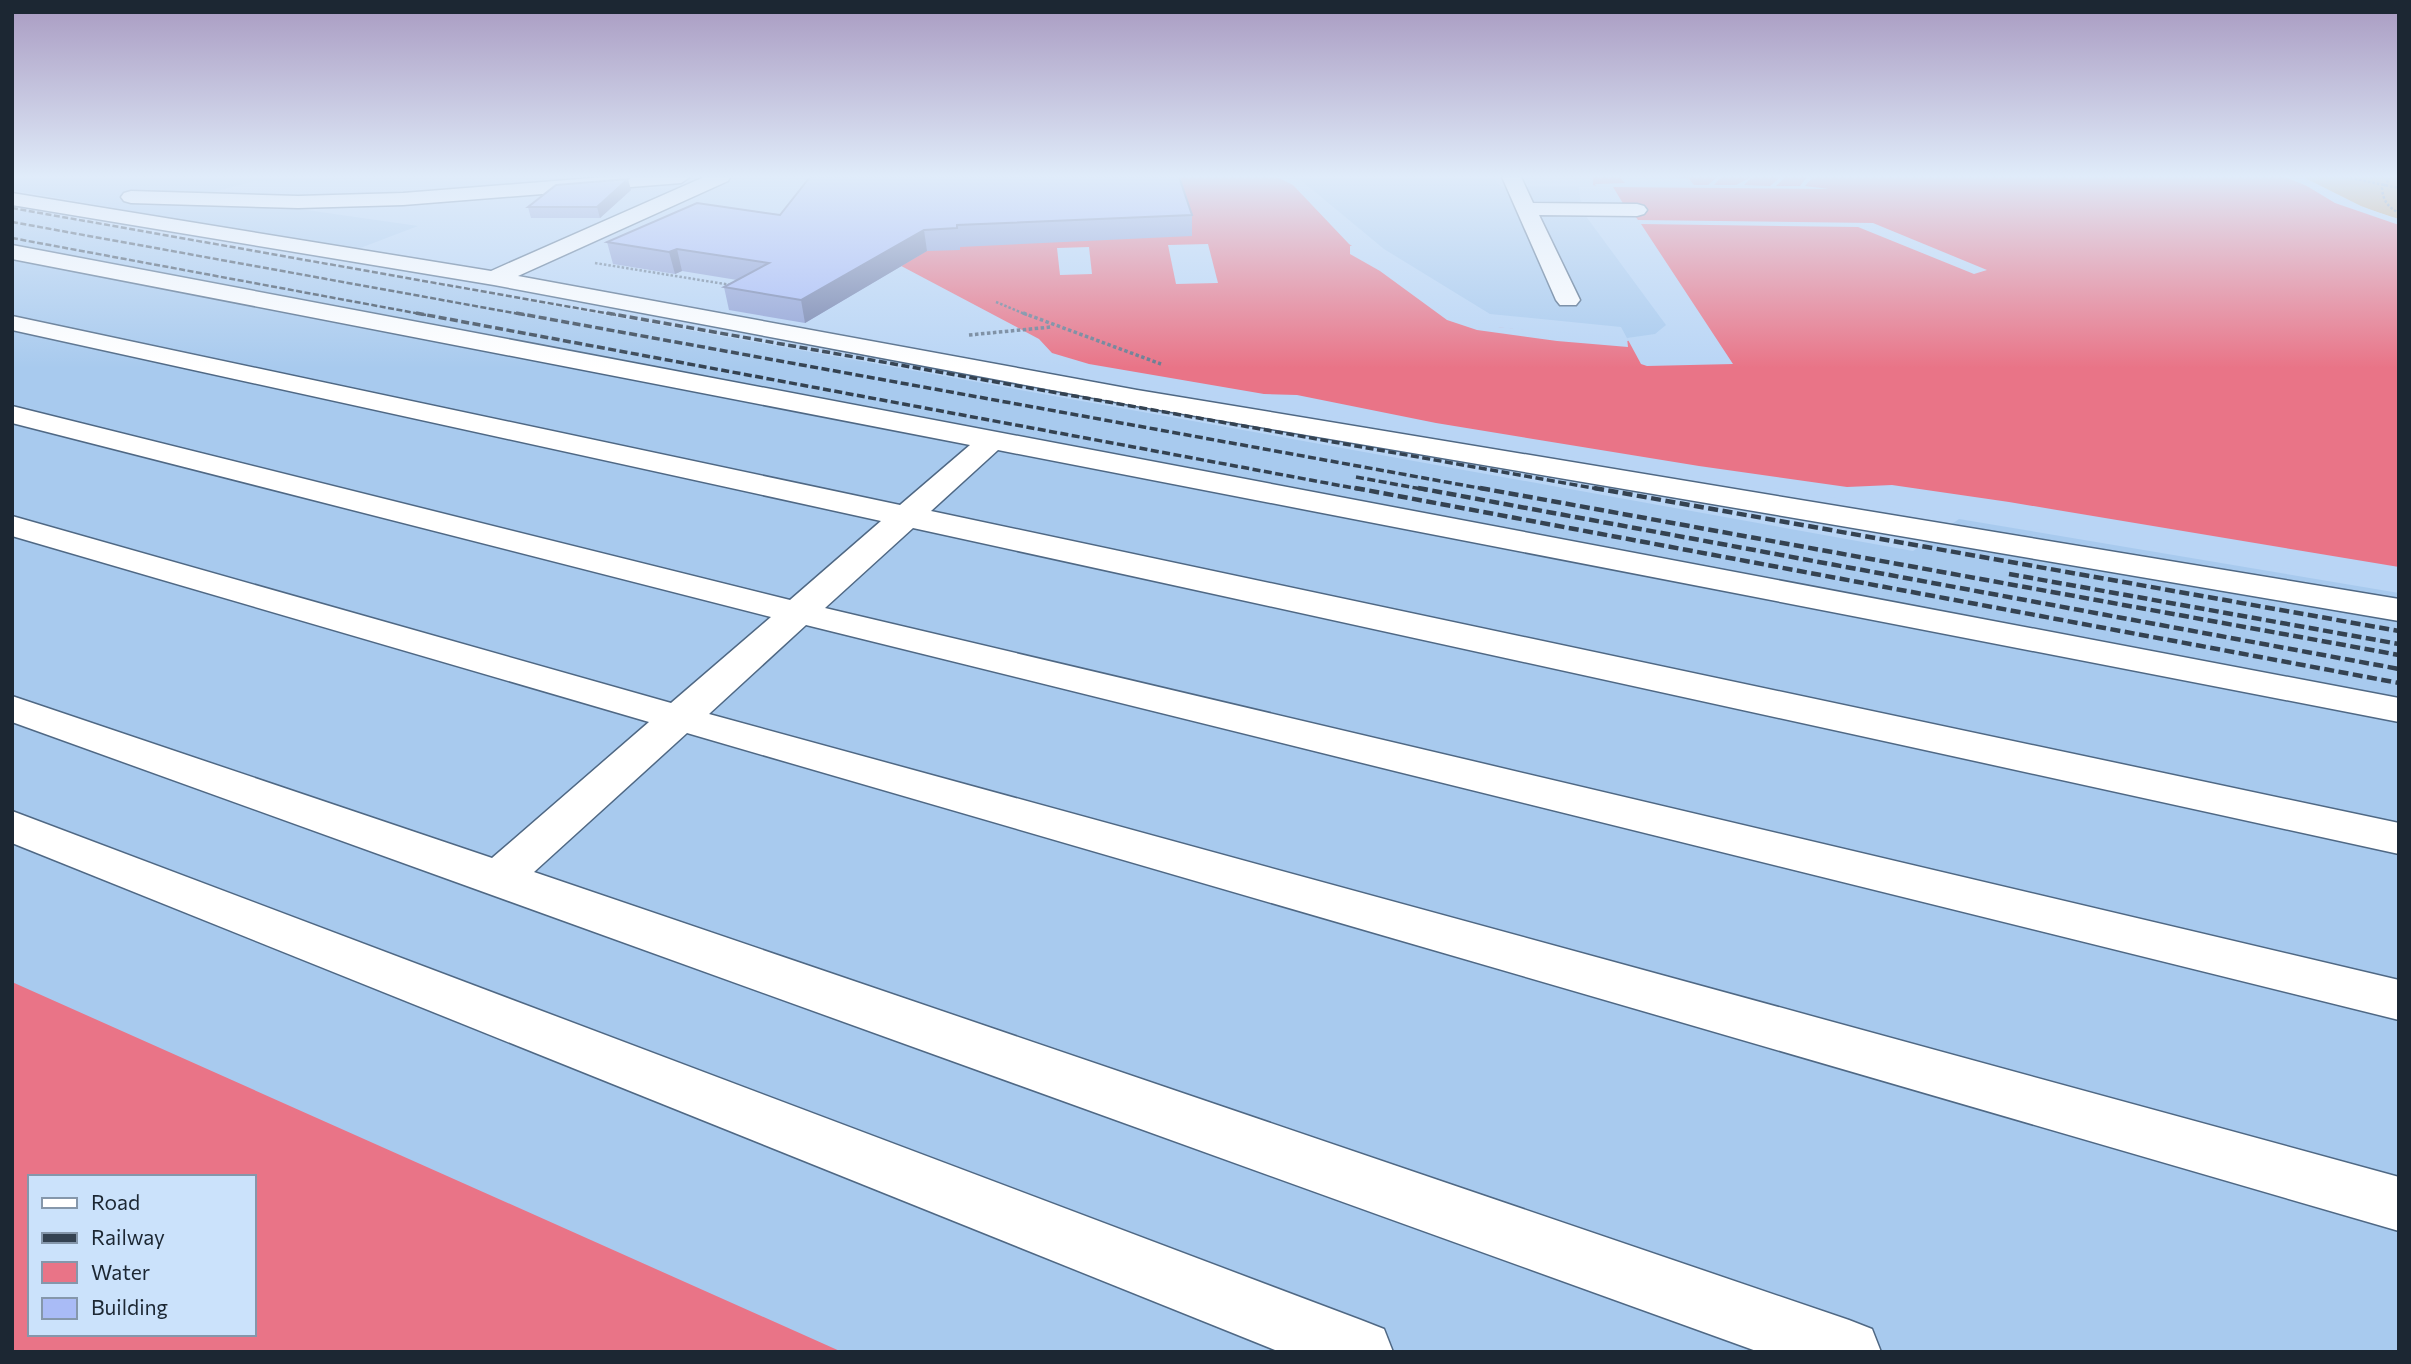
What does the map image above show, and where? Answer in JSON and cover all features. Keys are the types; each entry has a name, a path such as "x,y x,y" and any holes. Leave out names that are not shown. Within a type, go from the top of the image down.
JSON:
{"lane":[{"path":"266,241 494,278 1137,398 2399,610"},
{"path":"494,278 581,241"},
{"path":"1541,241 1568,300"},
{"path":"12,253 2399,710"},
{"path":"12,323 2399,839"},
{"path":"12,414 795,612 2399,1000"},
{"path":"499,878 795,612 990,442"},
{"path":"12,526 678,718 2399,1204"},
{"path":"12,708 1849,1352"},
{"path":"12,826 1361,1352"}],"path":[{"path":"547,256 736,286"},
{"path":"996,302 1056,327 1161,364"},
{"path":"969,335 1056,327"}],"shaded area":[{"path":"12,241 193,241 1913,551 1959,519 2399,593 2399,1352 840,1352 12,983"},
{"path":"302,241 380,241 355,250"},
{"path":"1374,241 1651,241 1733,364 1641,364 1621,327 1490,314"}],"water":[{"path":"886,241 1346,241 1401,277 1447,316 1475,325 1627,341 1656,337 1671,326 1622,241 2399,241 2399,582 1063,364 880,268"},
{"path":"12,982 842,1352 12,1352"}],"pier":[{"path":"1604,241 1652,241 1733,364 1641,364 1627,338 1655,334 1666,325"},
{"path":"1892,241 1916,241 1987,270 1974,274"},
{"path":"1208,244 1218,283 1176,284 1168,245"},
{"path":"1357,245 1403,274 1449,313 1476,322 1498,327 1627,338 1628,347 1477,330 1447,320 1380,271 1350,254 1350,246"},
{"path":"1089,247 1092,274 1060,275 1057,248"},
{"path":"888,259 1039,339 1052,353 1089,364 1264,394 1297,395 1436,423 1699,466 1847,487 1892,485 2399,567 2399,586 1504,446 1101,375 1046,361 1028,353 880,268"}],"building":[{"path":"905,241 801,300 724,287 769,263 607,242"}],"railway":[{"path":"26,241 426,315"},
{"path":"115,241 525,315"},
{"path":"196,241 616,315"},
{"path":"416,313 1364,490"},
{"path":"516,313 1490,490"},
{"path":"607,313 1604,490"},
{"path":"1356,477 1427,490"},
{"path":"1355,488 2399,683"},
{"path":"1418,488 2399,669"},
{"path":"1480,488 2399,655"},
{"path":"1594,488 2399,631"},
{"path":"2009,574 2399,644"}]}
